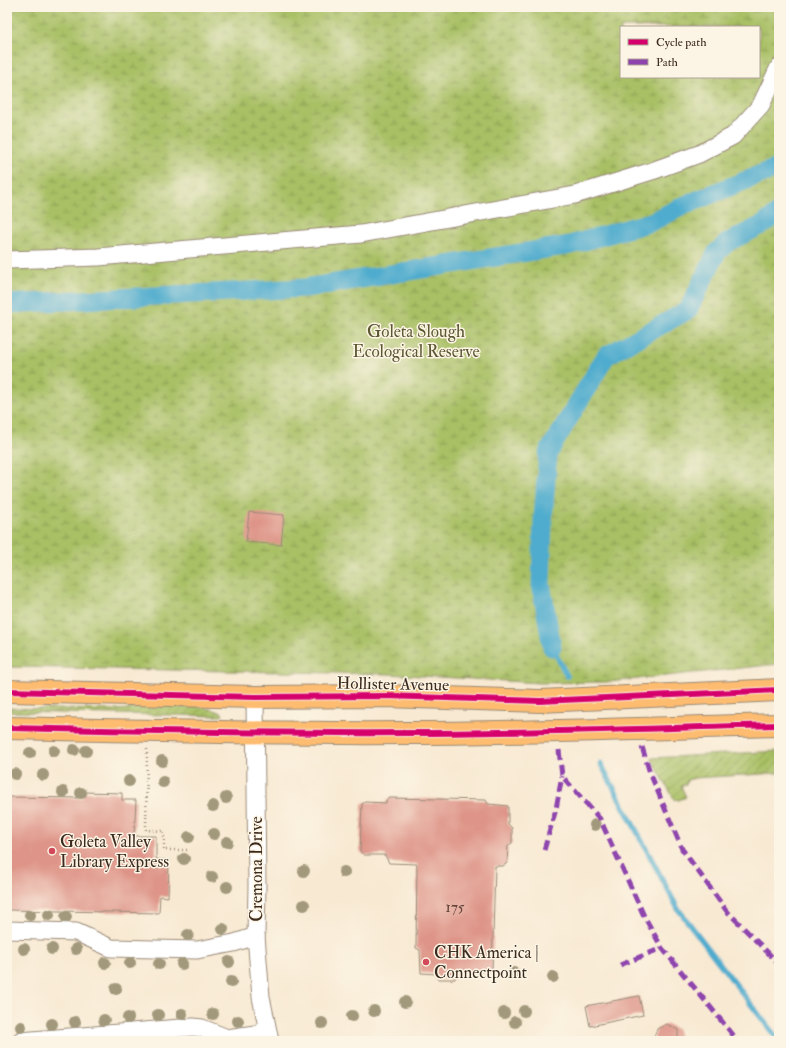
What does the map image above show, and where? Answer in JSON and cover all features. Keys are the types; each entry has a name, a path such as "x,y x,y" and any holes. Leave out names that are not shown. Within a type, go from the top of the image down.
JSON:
{"main road":[{"name":"Hollister Avenue","path":"7,691 255,697 385,696 540,701 779,690"},
{"path":"7,728 256,733 586,731 779,725"}],"street":[{"path":"7,260 98,257 361,234 574,195 652,171 699,154 733,136 760,105 779,67"},
{"name":"Cremona Drive","path":"255,697 256,936 261,997 269,1036"},
{"path":"7,930 76,932 111,948 197,950 234,943 256,936"},
{"path":"20,1041 193,1027 202,1028 227,1038 269,1036"}],"path":[{"path":"147,745 146,830 164,831 164,850 189,850"}],"green space":[{"name":"Goleta Slough Ecological Reserve","path":"7,7 779,7 779,664 609,682 540,683 388,674 7,667"},
{"path":"157,703 198,706 214,710 222,713 223,715 7,712 7,708 115,710 129,709"},
{"path":"779,751 779,773 695,778 687,780 686,784 681,786 686,797 679,800 674,799 651,758"}],"building":[{"path":"249,512 284,515 281,545 246,542"},
{"path":"83,792 122,793 122,800 136,800 134,836 156,836 156,859 169,860 168,897 160,896 159,913 7,910 7,797 82,798"},
{"path":"390,798 486,800 488,804 508,806 508,824 512,828 512,843 508,846 507,863 503,866 495,866 492,971 457,971 455,979 438,979 436,974 421,973 420,950 416,948 417,864 389,863 385,855 364,855 360,851 362,804 365,802 386,803 386,800"},
{"path":"639,996 643,1015 590,1026 586,1006"},
{"path":"667,1024 678,1030 678,1041 655,1041 654,1036 657,1029"}],"waterway":[{"path":"7,304 305,288 570,245 651,222 685,205 779,167"},
{"path":"552,647 541,584 543,519 548,453 606,356 688,310 717,252 728,242 764,224 779,212"},
{"path":"552,647 567,676"},
{"path":"601,764 678,909 779,1041"}],"marked path":[{"path":"642,747 650,773 682,849 726,910 779,964"},
{"path":"559,750 562,776 600,819 644,916 662,948 738,1041"},
{"path":"544,850 556,809 562,776"},
{"path":"620,965 662,948"}],"cycle path":[{"path":"7,691 255,697 385,696 540,701 779,690"},
{"path":"7,728 357,733 500,732 779,725"}],"place":[{"name":"Goleta Valley Library Express","path":"52,851"},
{"name":"CHK America | Connectpoint","path":"426,962"}]}
